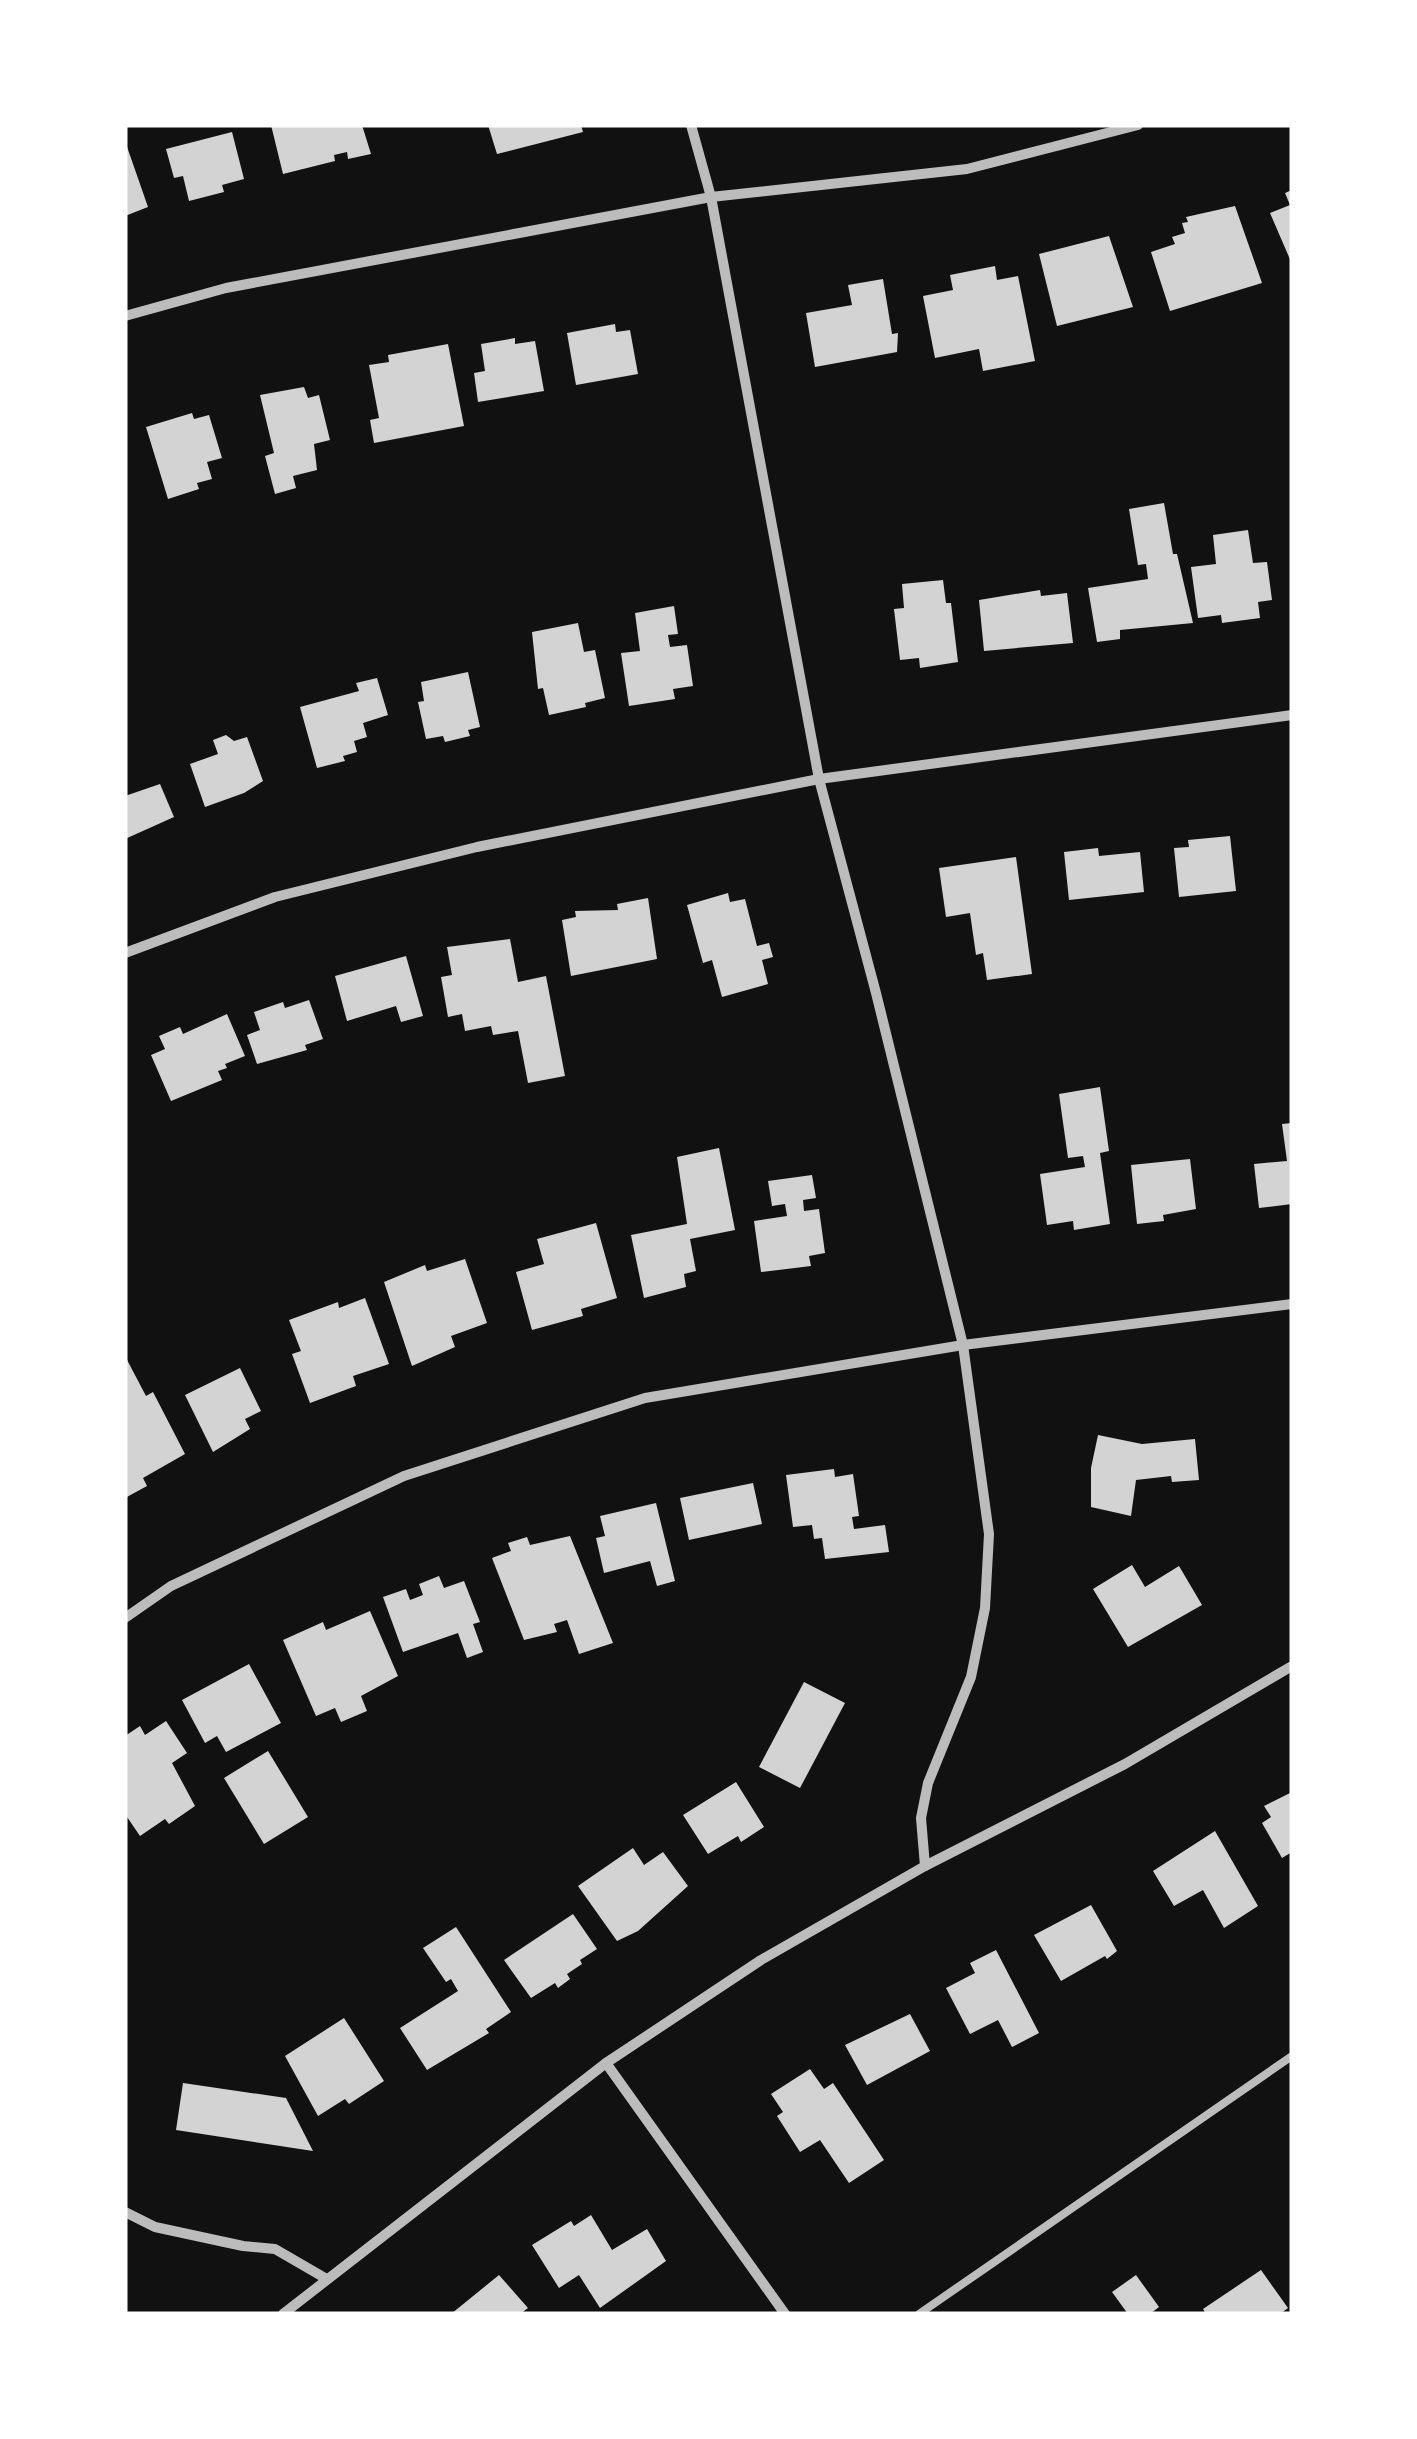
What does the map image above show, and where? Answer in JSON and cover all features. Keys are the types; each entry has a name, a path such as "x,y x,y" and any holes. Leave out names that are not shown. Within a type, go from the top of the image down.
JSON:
{"street":[{"path":"691,125 710,197 819,779 963,1344 989,1534 985,1608 971,1677 928,1784 921,1818 925,1866"},
{"path":"125,316 226,288 710,197 967,169 1138,125"},
{"path":"125,953 275,896 477,846 819,779 1292,715"},
{"path":"125,1618 171,1586 404,1476 645,1398 963,1344 1292,1304"},
{"path":"283,2314 606,2063 761,1960 925,1866 1125,1764 1292,1666"},
{"path":"606,2063 786,2314"},
{"path":"125,2212 155,2227 275,2249 325,2278"}],"lane":[{"path":"918,2314 1292,2056"}],"building":[{"path":"271,125 362,125 371,154 348,159 347,152 334,155 335,161 283,174"},
{"path":"488,125 581,125 583,132 497,154"},
{"path":"232,132 244,179 222,185 224,192 189,201 183,176 174,178 166,149"},
{"path":"125,141 148,207 125,216"},
{"path":"1292,190 1292,264 1270,213 1290,205 1285,193"},
{"path":"1235,206 1262,283 1170,311 1151,252 1175,244 1172,237 1185,233 1182,223 1188,222 1186,217"},
{"path":"1109,236 1133,307 1057,326 1039,254"},
{"path":"995,266 997,280 1018,276 1035,361 983,371 979,349 935,358 923,296 953,290 950,275"},
{"path":"883,279 892,334 898,333 897,352 815,367 806,313 852,305 848,285"},
{"path":"615,324 616,332 630,330 638,374 576,385 567,333"},
{"path":"515,338 515,344 535,341 544,391 478,402 474,373 485,371 481,344"},
{"path":"448,344 464,426 374,443 370,420 379,418 369,365 389,362 388,355"},
{"path":"304,387 308,398 319,395 330,440 314,444 317,470 293,476 296,488 275,494 265,456 274,453 260,395"},
{"path":"192,413 194,419 209,415 222,458 207,462 212,479 197,483 199,489 168,499 146,427"},
{"path":"1164,503 1173,554 1177,554 1193,623 1120,630 1120,639 1097,642 1088,588 1148,579 1146,564 1138,565 1129,509"},
{"path":"1248,530 1253,563 1267,562 1272,600 1258,602 1260,618 1222,623 1221,615 1198,618 1191,567 1216,564 1213,535"},
{"path":"943,580 946,603 951,603 958,662 920,668 919,658 900,660 894,609 904,608 902,584"},
{"path":"1040,590 1041,596 1067,593 1073,643 984,651 979,600"},
{"path":"674,606 678,634 668,635 670,647 687,645 693,686 673,689 675,699 629,706 621,653 640,651 635,613"},
{"path":"578,623 584,652 595,650 605,698 585,703 586,707 549,715 543,688 538,689 532,632"},
{"path":"468,672 480,727 468,730 470,736 445,742 443,736 426,739 418,702 424,701 421,682"},
{"path":"377,678 388,715 363,723 367,737 354,741 357,752 343,756 345,761 317,768 300,707 359,691 356,683"},
{"path":"226,735 234,741 247,737 263,781 244,793 205,807 190,764 218,754 213,740"},
{"path":"160,784 174,817 125,839 125,796"},
{"path":"1230,836 1236,891 1179,897 1174,848 1189,847 1188,840"},
{"path":"1098,848 1099,856 1140,852 1144,892 1069,900 1064,852"},
{"path":"1016,857 1032,974 987,980 983,953 976,955 970,913 946,917 939,868"},
{"path":"728,893 730,902 745,899 757,946 769,943 773,957 762,960 768,984 722,997 712,960 703,963 687,905"},
{"path":"648,898 657,959 571,976 562,920 576,917 575,911 618,910 617,904"},
{"path":"510,939 518,982 546,976 565,1076 528,1083 518,1031 493,1035 491,1026 465,1031 462,1014 448,1017 441,977 452,975 447,947"},
{"path":"406,956 423,1016 401,1022 396,1006 347,1021 335,976"},
{"path":"309,1000 323,1039 305,1045 307,1050 257,1064 247,1035 260,1030 254,1012 283,1002 285,1008"},
{"path":"227,1014 245,1056 218,1071 222,1080 171,1101 151,1055 165,1049 159,1036 180,1027 183,1034"},
{"path":"1100,1087 1109,1151 1100,1153 1110,1224 1074,1230 1073,1221 1047,1225 1040,1174 1085,1167 1083,1156 1068,1158 1059,1094"},
{"path":"1292,1123 1292,1204 1259,1208 1254,1164 1287,1161 1282,1124"},
{"path":"719,1148 735,1230 690,1239 696,1271 684,1274 686,1287 644,1298 631,1235 687,1224 677,1157"},
{"path":"1190,1159 1196,1209 1163,1215 1164,1221 1137,1224 1131,1165"},
{"path":"812,1175 816,1198 803,1200 804,1211 819,1209 825,1253 809,1256 811,1266 761,1272 754,1221 787,1216 785,1204 772,1206 768,1181"},
{"path":"596,1223 617,1298 581,1309 583,1316 532,1330 516,1272 544,1264 537,1239"},
{"path":"465,1259 487,1323 451,1336 455,1347 412,1366 384,1282 425,1265 427,1271"},
{"path":"365,1298 389,1364 353,1376 356,1386 310,1403 292,1354 301,1351 289,1320 338,1302 339,1308"},
{"path":"125,1356 146,1396 153,1392 185,1454 143,1478 147,1486 125,1498"},
{"path":"240,1368 261,1411 245,1419 250,1429 213,1452 185,1395"},
{"path":"1098,1435 1142,1444 1195,1439 1199,1480 1172,1482 1171,1476 1136,1480 1131,1516 1091,1507 1091,1468"},
{"path":"834,1469 835,1477 853,1474 859,1516 852,1517 854,1529 885,1525 889,1552 825,1559 822,1538 814,1539 812,1525 793,1527 786,1475"},
{"path":"753,1483 762,1524 689,1540 680,1498"},
{"path":"656,1503 675,1581 657,1586 650,1561 604,1573 596,1538 605,1536 600,1516"},
{"path":"570,1536 613,1643 579,1654 567,1620 554,1624 557,1632 524,1640 492,1558 511,1551 508,1543 527,1537 530,1545"},
{"path":"1132,1565 1145,1587 1179,1566 1202,1605 1128,1647 1093,1589"},
{"path":"439,1576 444,1588 464,1581 480,1622 473,1624 483,1652 467,1658 458,1633 403,1652 383,1597 406,1589 410,1600 423,1595 419,1584"},
{"path":"370,1611 398,1676 361,1696 367,1711 341,1722 335,1708 316,1716 283,1640 323,1622 326,1630"},
{"path":"249,1664 281,1723 226,1752 217,1736 205,1743 182,1700"},
{"path":"804,1682 845,1703 800,1788 759,1767"},
{"path":"166,1721 187,1753 172,1763 195,1806 169,1824 165,1819 140,1836 125,1814 125,1736 140,1726 145,1735"},
{"path":"268,1751 308,1817 264,1844 224,1778"},
{"path":"736,1782 764,1827 741,1842 738,1836 708,1854 683,1815"},
{"path":"1292,1792 1292,1852 1282,1858 1262,1823 1271,1817 1264,1806"},
{"path":"1215,1831 1258,1906 1224,1928 1203,1890 1174,1906 1153,1871"},
{"path":"633,1848 644,1865 663,1852 688,1886 638,1931 617,1941 578,1886"},
{"path":"1091,1905 1117,1951 1061,1981 1034,1935"},
{"path":"573,1914 597,1949 580,1960 582,1964 567,1974 570,1979 558,1988 555,1983 531,1998 504,1960"},
{"path":"456,1927 511,2012 486,2029 489,2033 427,2070 400,2028 458,1991 451,1979 446,1982 423,1948"},
{"path":"996,1950 1039,2033 1012,2047 998,2020 970,2034 946,1988 975,1973 970,1963"},
{"path":"910,2014 930,2051 867,2085 845,2045"},
{"path":"344,2018 384,2081 349,2104 345,2099 318,2116 285,2056"},
{"path":"810,2069 824,2089 833,2083 884,2160 849,2183 820,2140 800,2152 777,2116 783,2112 771,2094"},
{"path":"183,2083 286,2098 313,2151 176,2130"},
{"path":"591,2215 612,2250 647,2229 666,2261 600,2308 579,2275 559,2288 532,2245 571,2221 574,2226"},
{"path":"1261,2270 1288,2308 1280,2314 1206,2314 1203,2309"},
{"path":"499,2275 528,2308 520,2314 451,2314"},
{"path":"1136,2275 1159,2307 1150,2314 1128,2314 1112,2292"}]}
